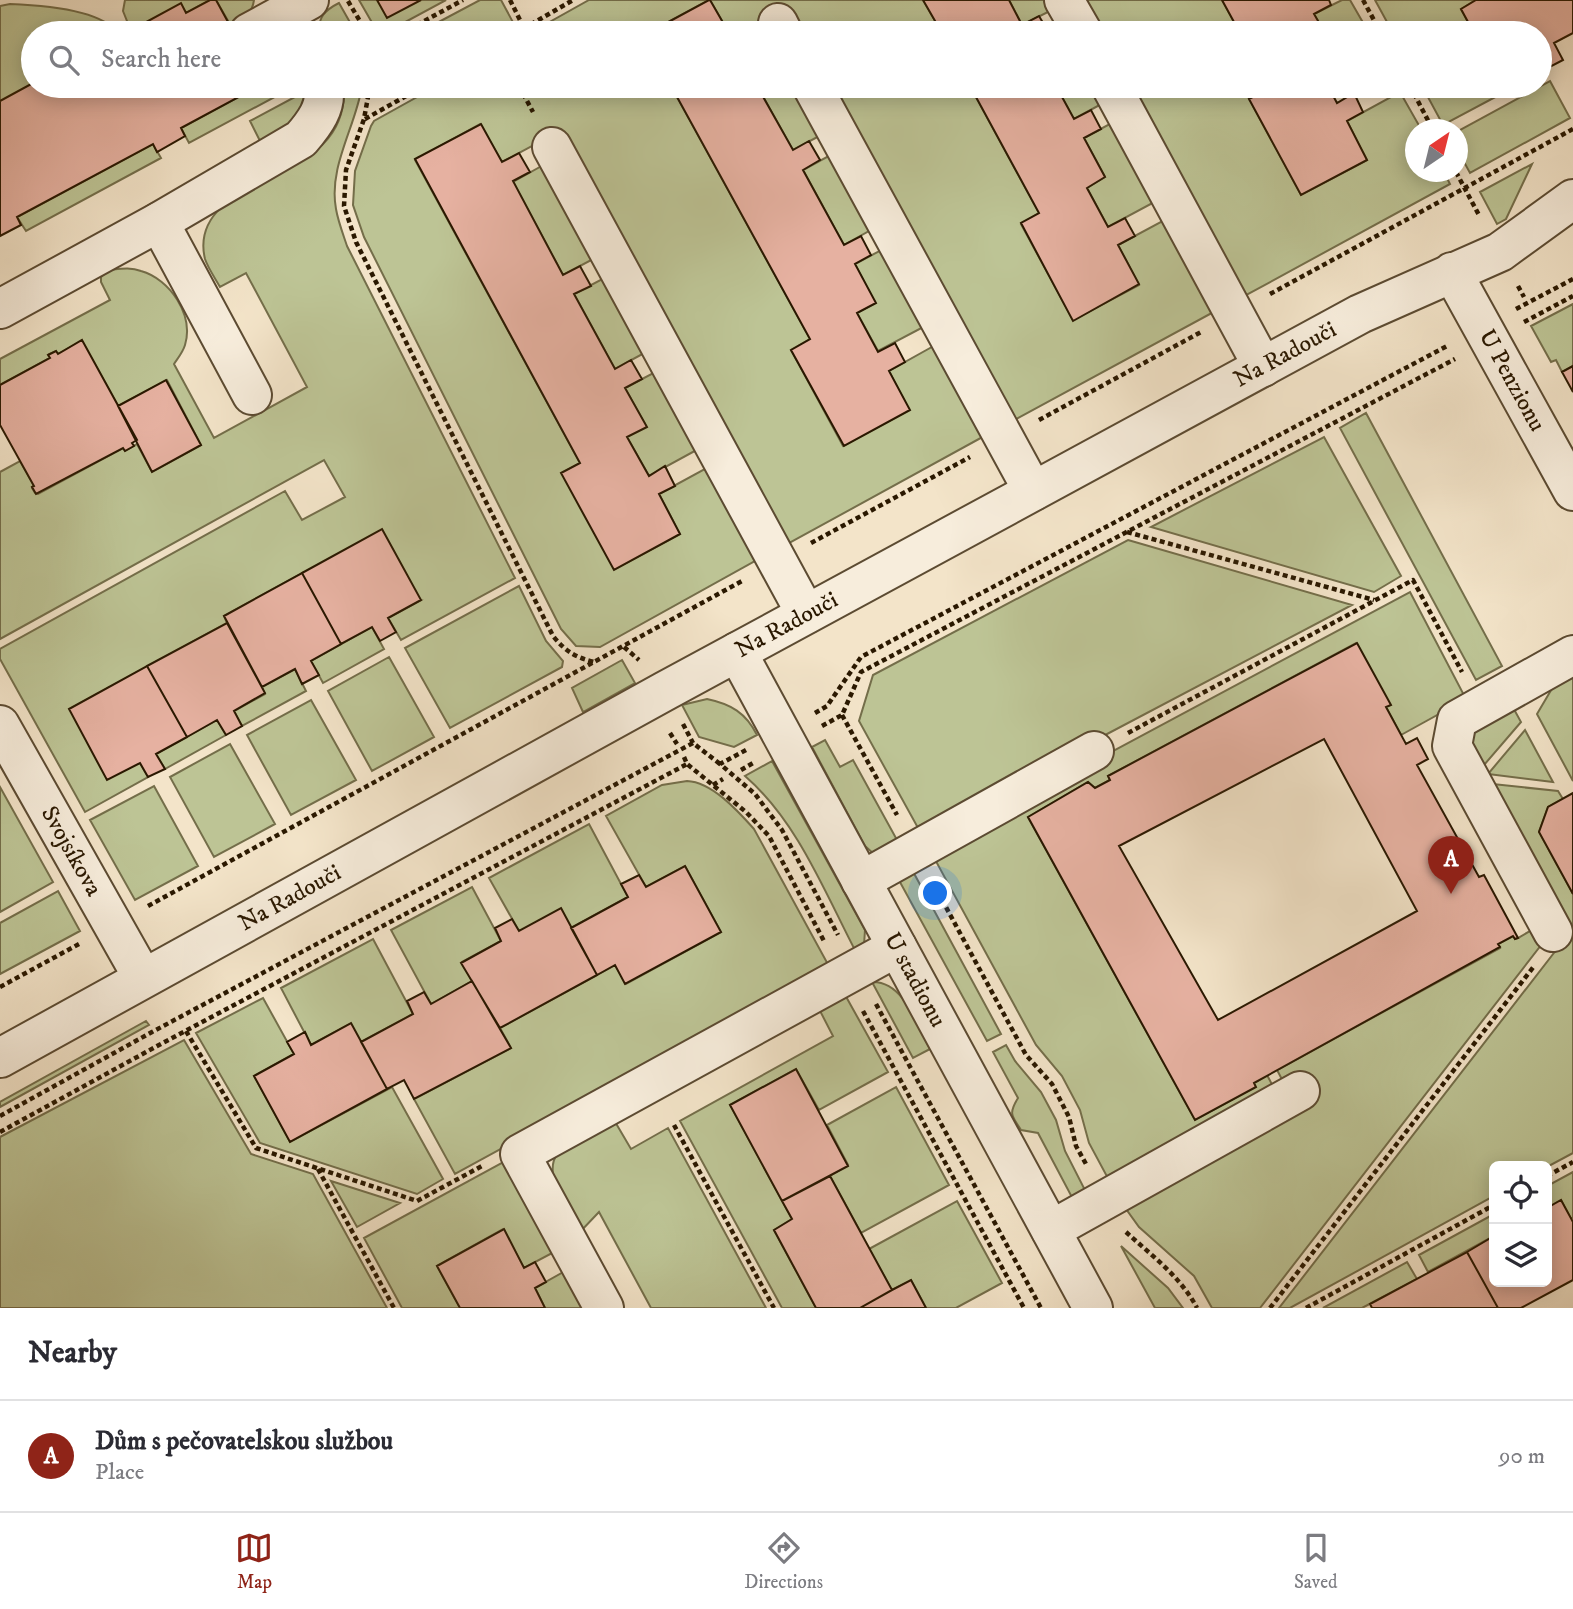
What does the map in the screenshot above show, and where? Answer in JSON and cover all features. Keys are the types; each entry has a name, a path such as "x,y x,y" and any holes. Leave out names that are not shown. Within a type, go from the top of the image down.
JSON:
{"street":[{"path":"1065,0 1076,21"},
{"path":"273,21 293,11"},
{"path":"0,309 159,222 301,139 318,119 324,98"},
{"path":"818,98 1033,491"},
{"path":"1118,98 1263,367"},
{"path":"552,147 806,614"},
{"name":"Na Radouči","path":"0,1058 806,614 1360,314 1509,246 1573,199"},
{"path":"159,222 252,395"},
{"name":"U Penzionu","path":"1452,272 1573,491"},
{"name":"U stadionu","path":"737,652 1093,1308"},
{"path":"1546,945 1452,746 1457,720 1573,655"},
{"name":"Svojsíkova","path":"0,725 142,978"},
{"path":"861,881 1094,751"},
{"path":"604,1308 520,1154 897,947"},
{"path":"1051,1230 1300,1091"}],"path":[{"path":"348,0 360,21"},
{"path":"424,21 463,0"},
{"path":"510,0 520,21"},
{"path":"536,21 573,0"},
{"path":"1363,0 1374,21"},
{"path":"368,98 364,119 346,170 344,206 355,242 553,636 562,648 579,658 596,663"},
{"path":"364,119 402,98"},
{"path":"1416,98 1427,119"},
{"path":"0,987 1573,129"},
{"path":"1462,182 1482,219"},
{"path":"1197,1308 1190,1294 1176,1278 1122,1229 1076,1146 1069,1117 1052,1084 1026,1055 842,715 861,672 1127,532 1486,334 1573,279"},
{"path":"827,706 861,657 1486,334 1535,316 1573,296"},
{"path":"1531,310 1535,316"},
{"path":"1127,532 1374,600"},
{"path":"1094,751 1413,580 1479,708"},
{"path":"0,1115 694,743 720,764"},
{"path":"684,757 687,764 746,812 769,836 1024,1308"},
{"path":"0,1132 687,764"},
{"path":"713,785 723,779"},
{"path":"1270,1308 1546,945"},
{"path":"186,1031 256,1148 416,1202 493,1160"},
{"path":"674,1125 774,1308"},
{"path":"1552,1173 1573,1162"},
{"path":"318,1169 394,1308"},
{"path":"1306,1308 1489,1208"}],"green space":[{"path":"125,0 210,0 186,13 181,4 150,21 127,21 123,11"},
{"path":"216,0 254,0 249,13 243,19 228,21"},
{"path":"359,0 446,0 407,21 371,21"},
{"path":"480,0 501,0 512,21 441,21"},
{"path":"589,0 709,0 670,21 551,21"},
{"path":"710,0 923,0 935,21 789,21 782,9 760,21 722,21"},
{"path":"1009,0 1052,0 1056,8 1030,21 1020,21"},
{"path":"1076,0 1222,0 1233,21 1087,21"},
{"path":"1342,0 1350,0 1362,21 1318,21 1314,14"},
{"path":"1375,0 1476,0 1461,9 1468,21 1386,21"},
{"path":"339,3 349,21 321,21"},
{"path":"10,4 52,7 102,21 21,21 21,91 0,102 0,6"},
{"path":"1552,85 1570,118 1470,173 1468,126 1519,98 1552,98"},
{"path":"237,98 273,98 189,143 181,128"},
{"path":"293,98 304,98 300,115 263,147 250,121"},
{"path":"343,98 360,98 336,178 336,209 347,246 515,578 401,640 388,618 421,600 304,572 224,616 227,623 70,709 140,763 148,777 85,812 0,659 0,649 285,491 302,520 345,497 324,460 0,639 0,472 20,461 34,486 32,488 38,494 123,448 125,451 137,444 152,472 201,445 167,380 118,406 82,341 58,354 56,351 49,354 50,358 0,385 0,359 110,300 101,282 101,277 108,270 133,269 152,275 161,282 170,290 183,311 187,334 184,348 174,364 214,438 307,387 246,273 220,287 205,259 204,237 212,218 226,203 308,156 323,144 340,117"},
{"path":"415,98 678,98 810,339 791,350 843,446 909,410 889,371 939,343 988,434 782,547 556,133 502,162 480,124 415,160 580,463 562,473 615,569 680,534 659,494 712,465 762,557 600,647 576,646 561,629 364,237 353,205 355,171 374,121"},
{"path":"764,98 806,98 825,133 793,150"},
{"path":"832,98 977,98 1039,213 1021,224 1073,320 1139,285 1118,245 1170,217 1221,308 1009,423"},
{"path":"1063,98 1105,98 1107,101 1074,119"},
{"path":"1130,98 1251,98 1301,195 1367,160 1347,121 1389,98 1403,98 1415,119 1405,119 1405,182 1450,184 1239,299"},
{"path":"1428,98 1494,98 1454,119 1440,119"},
{"path":"1117,120 1160,199 1108,227 1087,188 1105,177 1084,138"},
{"path":"153,144 161,158 26,231 17,217"},
{"path":"836,152 876,227 844,245 803,170"},
{"path":"547,163 597,257 563,275 513,182"},
{"path":"1532,164 1506,219 1497,224 1480,192"},
{"path":"887,247 929,324 878,351 857,313 875,303 855,264"},
{"path":"608,276 648,351 615,369 574,294"},
{"path":"1573,304 1573,366 1562,372 1556,360 1551,362 1531,326"},
{"path":"659,370 702,447 649,476 627,437 646,426 625,388"},
{"path":"1366,413 1502,666 1476,680 1340,428"},
{"path":"1324,437 1401,576 1374,592 1151,527"},
{"path":"1128,540 1352,605 1090,743 923,837 859,721 873,675"},
{"path":"519,586 546,641 563,661 562,667 450,728 405,648"},
{"path":"1410,592 1466,699 1401,735 1386,707 1390,705 1356,643 1108,776 1110,780 1095,788 1088,782 1028,817 1195,1120 1255,1087 1254,1083 1267,1075 1276,1092 1111,1184 1089,1143 1080,1110 1062,1076 1036,1045 932,854 1098,759"},
{"path":"372,627 384,649 323,683 311,661"},
{"path":"389,657 434,737 372,771 328,691"},
{"path":"622,660 635,683 583,712 572,688"},
{"path":"1573,668 1573,781 1537,714 1560,675"},
{"path":"295,669 306,691 242,726 234,711 265,694 262,687"},
{"path":"707,699 737,711 757,735 734,747 699,737 682,705"},
{"path":"311,700 356,780 291,815 247,735"},
{"path":"1510,702 1521,722 1478,772 1462,745 1469,724"},
{"path":"217,720 226,735 165,769 156,754"},
{"path":"1525,730 1553,782 1488,774"},
{"path":"825,740 840,767 853,760 902,849 875,855 865,846 812,747"},
{"path":"230,744 275,824 214,857 170,777"},
{"path":"772,761 865,930 864,945 857,954 795,836 764,794 745,776"},
{"path":"687,781 706,786 715,792 754,829 830,968 455,1174 414,1099 511,1048 500,1028 615,965 626,984 721,932 685,866 646,887 606,816 662,785"},
{"path":"1483,783 1558,791 1563,799 1548,807 1539,832 1573,894 1573,1153 1552,1164 1552,1161 1489,1161 1489,1199 1290,1308 1279,1308 1567,936"},
{"path":"154,786 198,866 135,900 90,820"},
{"path":"0,787 53,882 0,912"},
{"path":"589,824 628,897 571,928 519,931 489,878"},
{"path":"910,866 1001,1034 987,1041 895,873"},
{"path":"472,887 501,941 462,962 472,981 431,1004 391,930"},
{"path":"58,891 80,931 0,974 0,923"},
{"path":"1537,927 1545,940 1260,1308 1212,1308 1194,1276 1139,1227 1121,1202 1286,1087 1277,1070 1500,948 1498,944 1513,936 1518,938"},
{"path":"373,939 413,1014 361,1042 350,1024 311,1045 281,988"},
{"path":"872,982 883,984 901,996 930,1049 913,1058"},
{"path":"844,993 888,1072 819,1110 796,1069 730,1105 792,1219 774,1230 816,1308 782,1308 680,1121 833,1036 818,1007"},
{"path":"263,998 294,1054 254,1076 290,1142 392,1087 443,1179 417,1194 260,1143 196,1033"},
{"path":"146,1021 149,1025 0,1107 0,1102"},
{"path":"184,1040 251,1154 313,1174 387,1308 0,1308 0,1137"},
{"path":"1006,1045 1015,1061 1041,1092 1056,1120 1065,1151 1088,1196 1075,1203 1038,1133 1021,1130 1013,1118 1012,1111 1018,1098 993,1052"},
{"path":"896,1087 949,1185 861,1233 830,1176 848,1165 827,1125"},
{"path":"614,1120 631,1149 668,1128 766,1308 651,1308 599,1212 579,1233 558,1193 553,1171 554,1161 558,1153 568,1145"},
{"path":"507,1160 556,1251 524,1268 503,1229 437,1266 460,1308 402,1308 364,1238"},
{"path":"1573,1172 1571,1219 1561,1200 1552,1205 1552,1183"},
{"path":"331,1181 400,1203 357,1227"},
{"path":"957,1201 1002,1283 956,1308 926,1308 911,1280 892,1290 869,1249"},
{"path":"1489,1217 1489,1239 1428,1272 1419,1255"},
{"path":"1121,1246 1168,1288 1183,1308 1155,1308"},
{"path":"1407,1262 1417,1279 1362,1308 1323,1308"},
{"path":"567,1270 587,1308 545,1308 535,1288"}],"building":[{"path":"210,0 216,0 227,21 148,21 181,3 186,13"},
{"path":"377,0 421,0 387,18"},
{"path":"709,0 722,21 670,21"},
{"path":"923,0 1009,0 1020,21 935,21"},
{"path":"1222,0 1329,0 1331,5 1314,14 1318,21 1233,21"},
{"path":"1476,0 1573,0 1573,33 1554,43 1563,60 1552,66 1552,21 1468,21 1461,9"},
{"path":"1039,16 1042,21 1030,21"},
{"path":"21,90 21,98 237,98 181,128 185,136 157,152 153,144 17,217 21,225 0,236 0,101"},
{"path":"678,98 764,98 793,150 809,141 820,160 803,170 844,245 861,236 871,255 855,264 876,303 857,313 878,352 895,343 905,362 889,371 910,410 844,446 791,350 810,339"},
{"path":"977,98 1063,98 1074,119 1091,110 1101,129 1084,138 1105,177 1087,188 1108,227 1125,218 1135,236 1118,245 1139,284 1073,321 1021,223 1039,213"},
{"path":"1334,98 1337,103 1346,98 1356,98 1363,112 1347,121 1367,160 1301,195 1249,99"},
{"path":"481,124 502,162 519,153 530,172 513,181 563,275 580,266 591,286 574,294 615,369 631,360 642,379 625,388 647,427 627,437 649,476 665,466 675,486 659,494 680,534 614,570 561,473 580,463 415,159"},
{"path":"82,340 137,440 132,443 134,446 125,451 123,448 36,494 0,425 0,385 50,358 48,355 56,351 58,354"},
{"path":"1573,366 1573,392 1562,372"},
{"path":"166,380 201,445 152,472 118,406"},
{"path":"382,529 421,600 388,618 396,632 380,641 372,627 341,644 302,573"},
{"path":"302,573 341,644 311,661 319,675 302,684 295,669 262,687 224,616"},
{"path":"227,623 265,693 234,711 242,726 226,735 217,720 187,737 147,666"},
{"path":"1357,643 1391,705 1386,707 1406,744 1417,738 1428,759 1417,765 1479,877 1484,875 1518,938 1513,936 1498,944 1500,947 1254,1083 1256,1087 1195,1120 1028,817 1088,782 1095,788 1110,780 1108,776","holes":["1324,739 1417,911 1218,1020 1119,846"]},
{"path":"147,666 187,737 156,754 165,769 148,777 140,763 107,780 69,709"},
{"path":"1573,793 1573,894 1539,832 1548,807"},
{"path":"685,866 721,932 625,984 615,965 597,975 571,928 628,897 621,884 639,875 646,887"},
{"path":"561,908 597,975 500,1028 461,963 501,941 495,928 512,919 519,931"},
{"path":"472,981 511,1048 414,1099 404,1080 387,1089 361,1042 413,1014 407,1001 424,992 431,1004"},
{"path":"351,1023 387,1089 290,1142 254,1076 294,1054 287,1042 305,1032 311,1045"},
{"path":"796,1069 848,1166 782,1201 730,1105"},
{"path":"830,1176 892,1290 860,1308 816,1308 774,1230 792,1219 782,1201"},
{"path":"1561,1200 1573,1222 1573,1280 1521,1308 1498,1308 1467,1252 1489,1239 1489,1287 1552,1287 1552,1205"},
{"path":"504,1229 524,1268 535,1262 546,1282 535,1288 545,1308 460,1308 437,1266"},
{"path":"1467,1252 1498,1308 1372,1308 1370,1304"},
{"path":"911,1280 926,1308 860,1308 892,1290"}],"place":[{"name":"Dům s pečovatelskou službou","path":"1451,894"}]}
